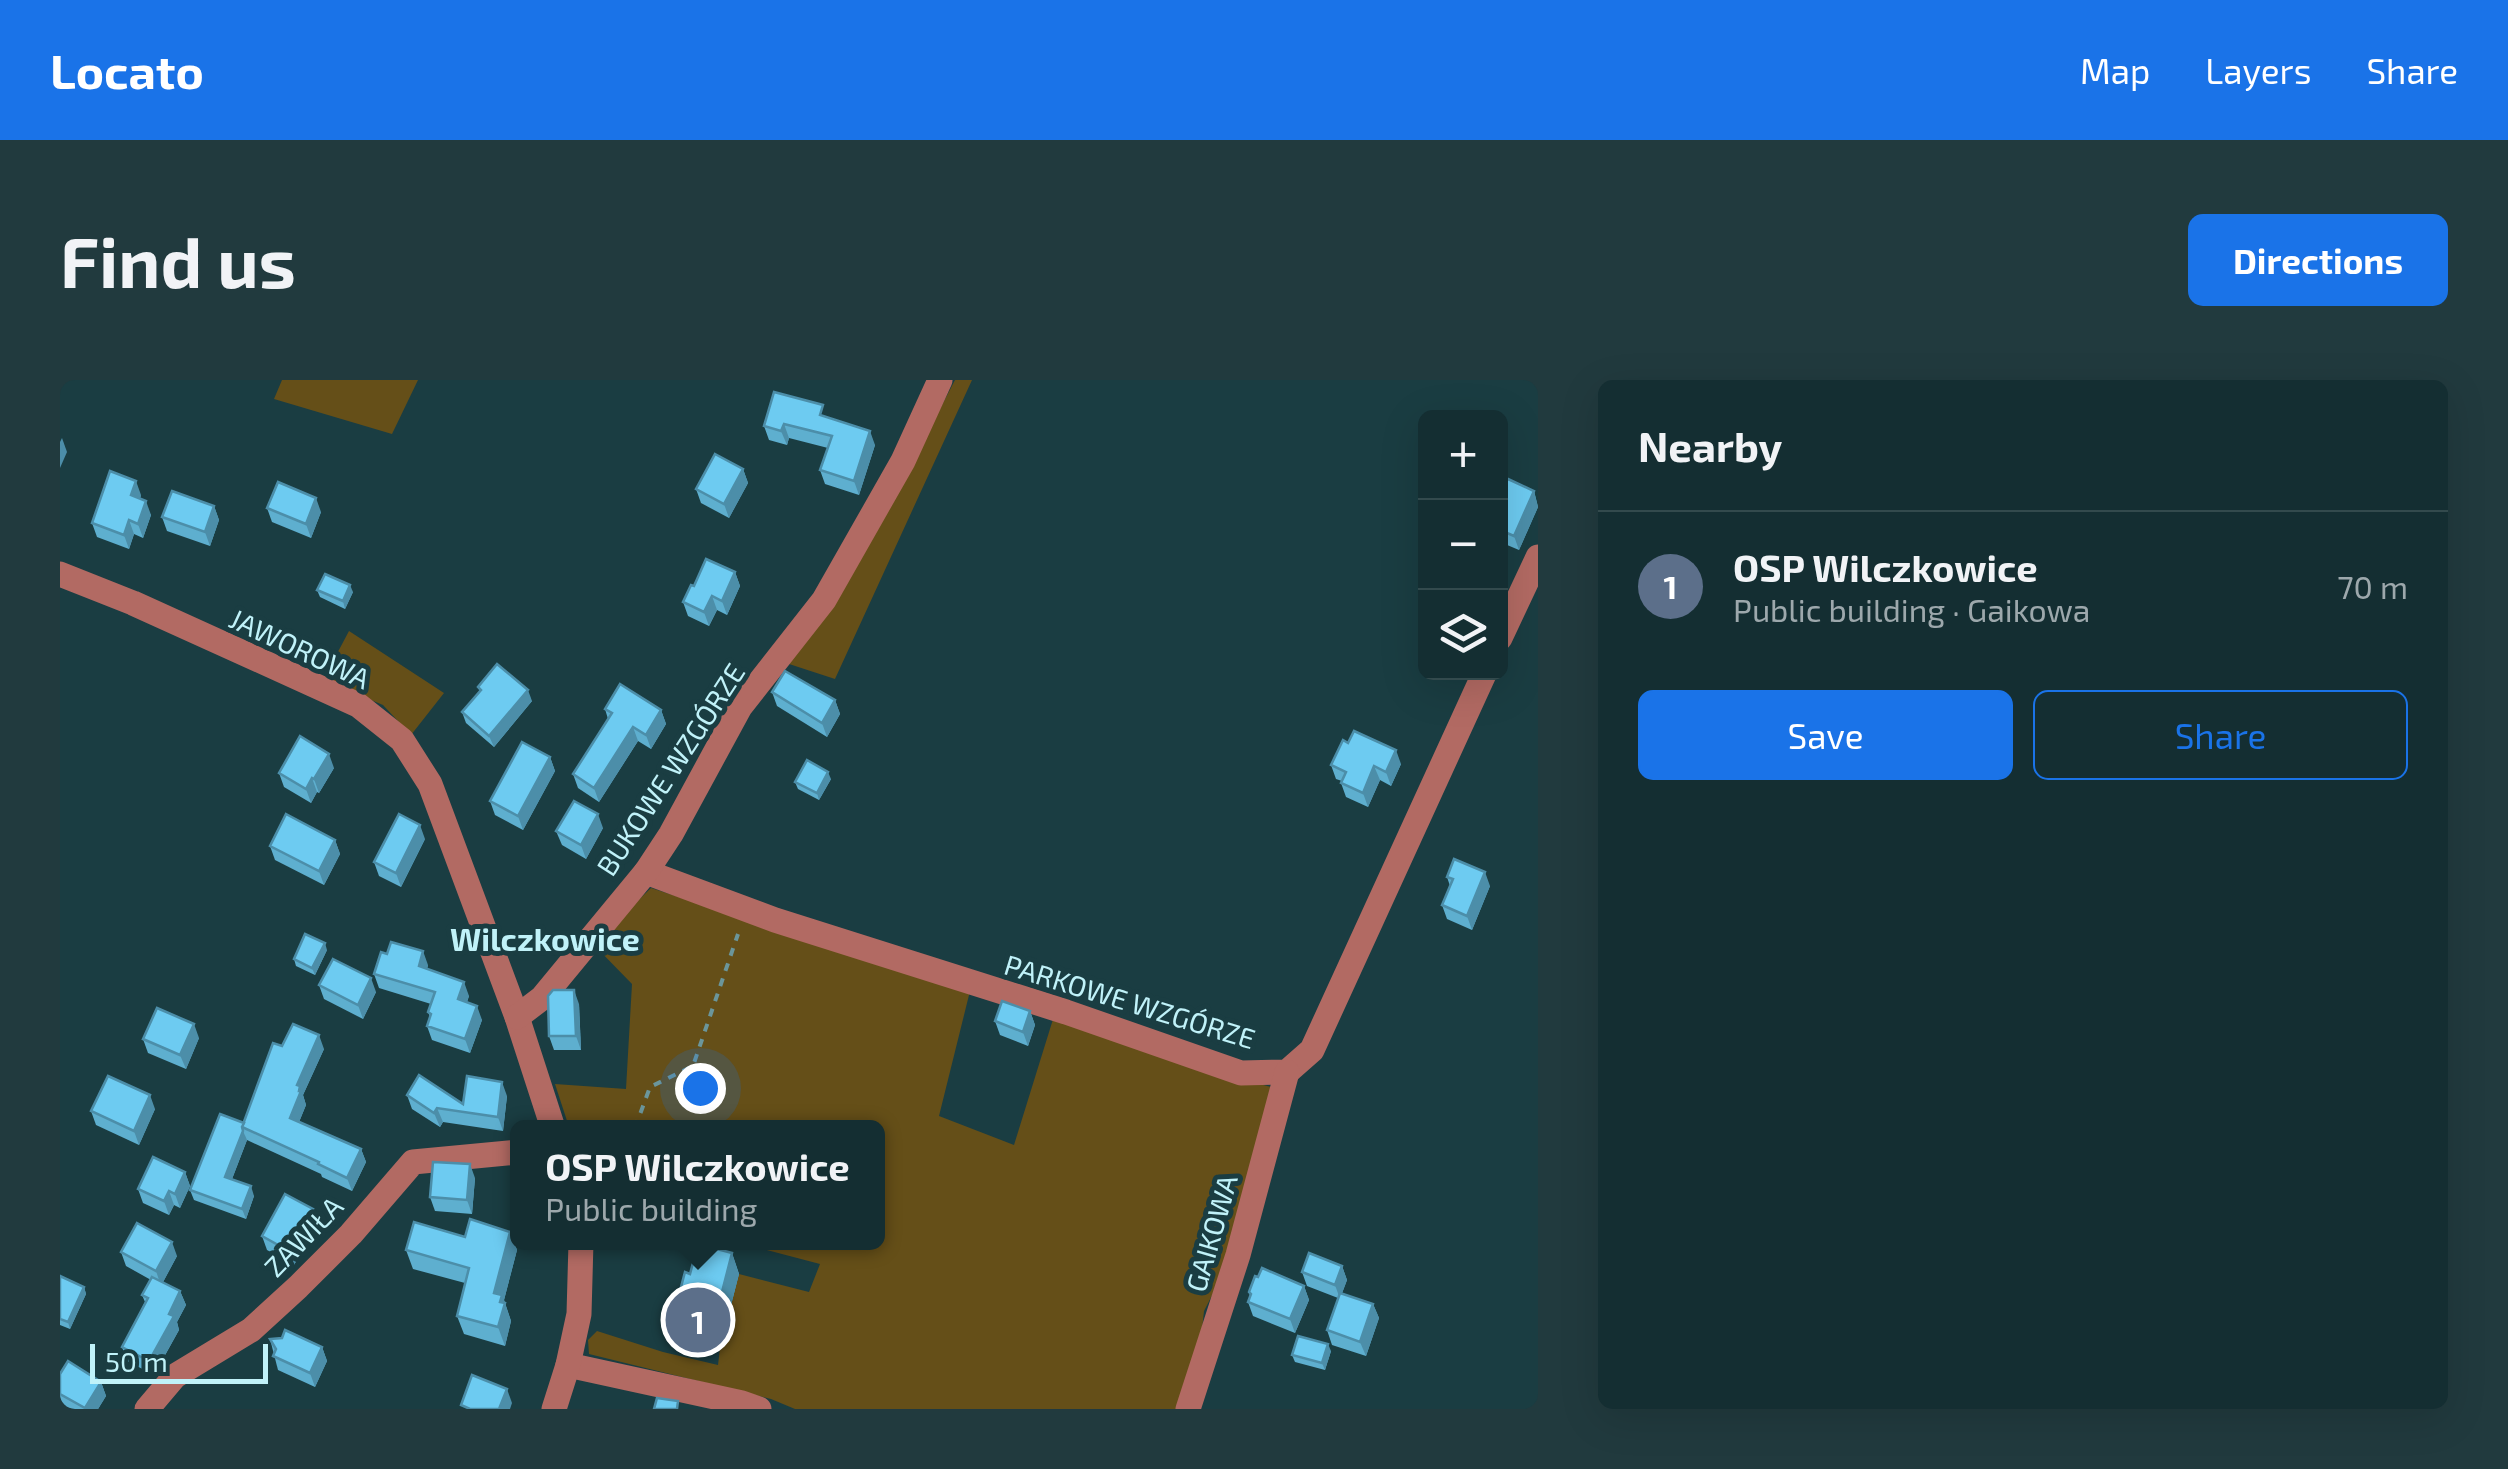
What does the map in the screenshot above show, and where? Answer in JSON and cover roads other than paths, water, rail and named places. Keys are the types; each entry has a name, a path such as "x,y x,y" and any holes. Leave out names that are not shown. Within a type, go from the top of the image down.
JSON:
{"street":[{"name":"BUKOWE WZGÓRZE","path":"517,1017 542,998 646,872 740,707 824,600 903,460 940,380"},
{"path":"1508,621 1538,557"},
{"name":"JAWOROWA","path":"60,574 358,705 402,740 430,784 517,1017 550,1120"},
{"name":"PARKOWE WZGÓRZE","path":"646,872 747,910 1066,1012 1241,1073 1287,1072 1312,1050 1480,680"},
{"name":"GAIKOWA","path":"1188,1409 1238,1254 1287,1072"},
{"name":"ZAWIŁA","path":"147,1409 175,1376 250,1330 298,1287 351,1234 413,1162 510,1153"},
{"path":"554,1409 578,1314 581,1250"},
{"path":"568,1365 760,1409"}],"place":[{"name":"OSP Wilczkowice","path":"698,1320"}],"district":[{"name":"Wilczkowice","path":"545,938"}]}
